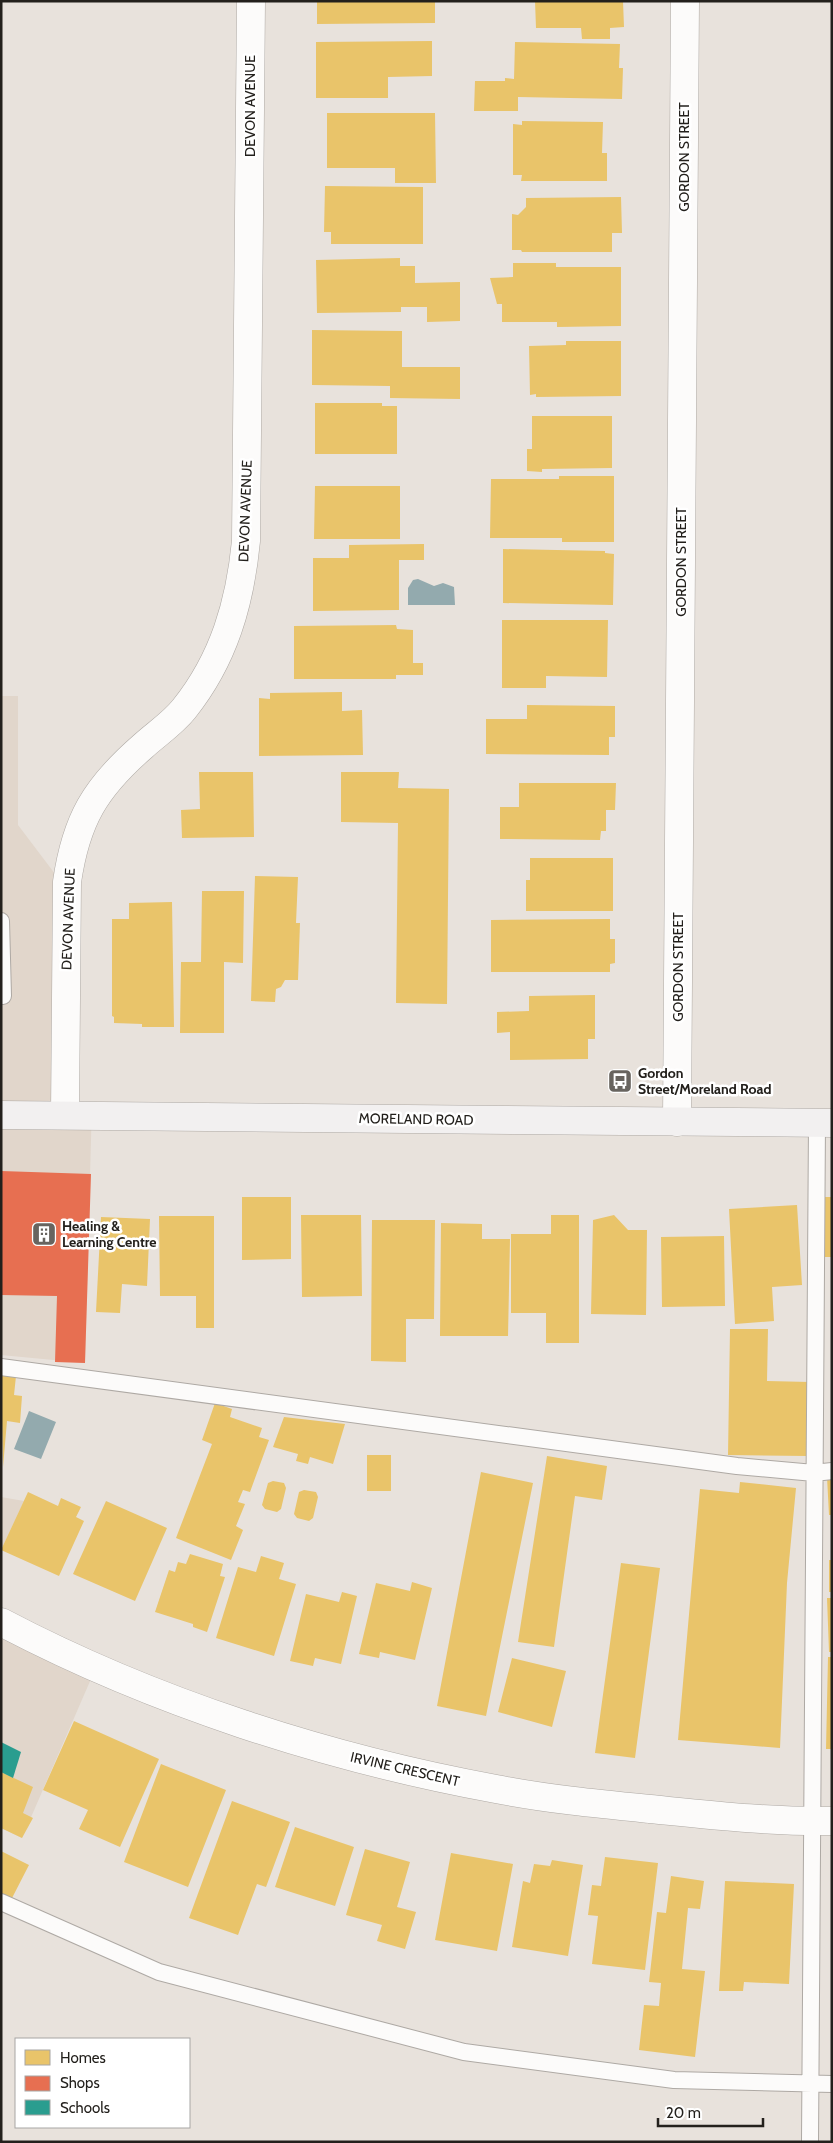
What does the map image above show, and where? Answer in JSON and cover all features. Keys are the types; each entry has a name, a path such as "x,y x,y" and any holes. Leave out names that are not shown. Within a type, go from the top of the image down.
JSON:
{"main road":[{"name":"MORELAND ROAD","path":"1,1115 824,1123"}],"street":[{"name":"DEVON AVENUE","path":"65,1115 67,882 71,854 78,828 92,802 116,772 184,709 207,674 225,639 238,603 246,541 251,1"},
{"name":"GORDON STREET","path":"677,1122 685,1"},
{"name":"IRVINE CRESCENT","path":"1,1622 68,1656 166,1695 260,1730 350,1757 496,1789 580,1802 707,1815 822,1821"}],"lane":[{"path":"1,921 3,996"},
{"path":"810,2142 822,1821 814,1473 824,1123"},
{"path":"1,1367 727,1465 814,1473 832,1471"},
{"path":"1,1902 159,1972 464,2052 674,2080 832,2084"}],"shaded area":[{"path":"1,696 18,696 18,825 74,899 71,1102 92,1102 85,1363 1,1355"},
{"path":"1,1497 24,1501 1,1550"},
{"path":"1,1629 94,1672 22,1838 1,1828"}],"water":[{"path":"418,579 434,586 443,583 454,587 455,605 408,605 408,588 413,580"},
{"path":"29,1411 56,1422 41,1459 14,1449"}],"building: Homes":[{"path":"317,1 435,1 435,23 317,24"},
{"path":"535,1 623,1 624,27 610,28 610,39 582,39 581,28 536,28"},
{"path":"432,41 432,76 388,77 388,98 316,98 316,42"},
{"path":"515,42 620,44 619,68 623,68 622,99 518,97 518,111 474,111 475,81 505,81 505,78 514,79"},
{"path":"327,113 435,113 436,183 395,183 395,168 327,168"},
{"path":"522,121 603,122 602,153 607,153 607,181 521,181 522,175 513,175 513,124 522,125"},
{"path":"325,186 423,187 423,244 331,244 331,232 324,232"},
{"path":"621,197 622,233 612,233 612,252 522,252 521,250 512,250 512,214 518,215 526,207 526,198"},
{"path":"400,258 400,266 415,266 415,283 460,282 460,321 427,322 427,307 401,307 401,312 317,313 316,260"},
{"path":"513,263 556,263 556,267 621,267 621,326 557,327 557,322 502,322 502,304 497,304 490,278 513,277"},
{"path":"312,330 402,331 402,367 460,367 460,399 390,398 390,386 312,385"},
{"path":"566,341 621,341 621,396 536,397 536,394 530,395 529,346 566,345"},
{"path":"315,403 382,403 382,406 397,406 397,454 315,454"},
{"path":"532,416 612,416 612,468 542,469 542,472 527,471 527,449 532,449"},
{"path":"559,476 614,476 614,542 562,542 562,538 490,538 491,479 559,479"},
{"path":"315,486 400,486 400,539 314,539"},
{"path":"424,544 424,560 399,560 399,610 313,611 313,558 349,558 349,545"},
{"path":"503,549 605,551 605,553 614,554 613,605 503,603"},
{"path":"502,620 608,620 607,677 546,676 546,688 502,688"},
{"path":"396,625 397,629 413,630 413,663 423,663 423,675 396,675 396,679 294,679 294,626"},
{"path":"342,692 342,711 362,710 363,755 259,756 259,698 270,699 270,693"},
{"path":"527,705 615,706 615,737 609,737 609,755 486,754 486,719 527,719"},
{"path":"199,772 253,772 254,837 182,838 181,810 200,809"},
{"path":"341,772 399,772 398,788 449,789 447,1004 396,1003 398,823 341,822"},
{"path":"519,783 616,783 615,810 606,810 606,831 601,831 600,840 500,839 500,807 519,807"},
{"path":"530,858 613,858 613,911 526,911 526,880 530,880"},
{"path":"255,876 298,877 296,923 300,923 298,980 285,980 281,987 276,989 275,1002 251,1001"},
{"path":"202,891 244,891 243,963 224,962 224,1033 180,1033 181,962 201,962"},
{"path":"172,902 174,1027 142,1027 142,1024 114,1023 114,1017 112,1016 112,919 129,919 129,903"},
{"path":"610,919 610,939 615,939 615,963 610,964 610,972 491,972 491,920"},
{"path":"595,995 595,1039 588,1039 588,1059 510,1060 510,1032 497,1033 497,1012 529,1011 529,996"},
{"path":"242,1197 291,1197 291,1259 242,1260"},
{"path":"824,1197 832,1197 832,1257 825,1257"},
{"path":"797,1205 802,1285 772,1287 774,1321 735,1324 729,1209"},
{"path":"301,1215 361,1215 362,1296 302,1297"},
{"path":"551,1215 579,1215 579,1343 546,1343 546,1313 511,1313 511,1234 551,1234"},
{"path":"614,1215 628,1230 647,1230 646,1315 591,1314 593,1220"},
{"path":"159,1216 214,1216 214,1328 196,1328 196,1296 160,1296"},
{"path":"101,1217 150,1219 147,1286 122,1284 120,1313 96,1312"},
{"path":"372,1220 435,1220 434,1319 406,1319 406,1362 371,1361"},
{"path":"441,1223 482,1224 482,1239 510,1239 508,1336 440,1336"},
{"path":"724,1236 725,1306 662,1307 661,1237"},
{"path":"730,1329 768,1329 767,1381 810,1382 808,1456 728,1455"},
{"path":"1,1375 16,1376 14,1395 22,1396 20,1423 7,1421 3,1467"},
{"path":"215,1403 232,1409 230,1417 262,1428 259,1437 269,1440 250,1492 243,1490 238,1502 245,1504 236,1526 243,1530 231,1560 176,1538 212,1444 202,1440"},
{"path":"284,1417 345,1424 333,1464 310,1457 308,1464 296,1461 298,1454 273,1447"},
{"path":"367,1455 391,1455 391,1491 367,1491"},
{"path":"547,1456 607,1466 602,1500 575,1496 554,1647 518,1642"},
{"path":"481,1472 533,1483 486,1716 437,1706"},
{"path":"832,1476 832,1515 829,1515 827,1477"},
{"path":"273,1481 284,1483 286,1488 281,1509 277,1512 265,1509 262,1505 268,1483"},
{"path":"740,1482 796,1488 787,1583 780,1748 678,1740 700,1489 739,1493"},
{"path":"304,1490 316,1492 318,1497 313,1518 309,1521 297,1518 294,1514 299,1492"},
{"path":"28,1492 58,1506 61,1498 81,1507 76,1517 84,1521 59,1576 1,1550"},
{"path":"106,1501 167,1528 135,1601 73,1574"},
{"path":"190,1554 223,1564 220,1576 225,1577 207,1632 193,1627 193,1624 155,1612 169,1570 175,1572 178,1562 186,1564"},
{"path":"261,1556 284,1563 279,1579 296,1584 274,1656 216,1638 238,1567 256,1572"},
{"path":"829,1560 832,1560 832,1592 829,1592"},
{"path":"621,1563 660,1568 635,1758 595,1753"},
{"path":"412,1582 432,1588 415,1660 380,1652 379,1658 359,1654 376,1583 410,1591"},
{"path":"342,1592 357,1596 341,1664 315,1658 313,1666 290,1661 306,1594 339,1602"},
{"path":"827,1598 832,1598 832,1652 829,1652"},
{"path":"828,1657 832,1657 832,1749 826,1749"},
{"path":"512,1658 566,1671 552,1727 498,1712"},
{"path":"74,1721 159,1759 120,1847 79,1829 88,1810 43,1790"},
{"path":"161,1764 226,1790 188,1887 124,1862"},
{"path":"1,1772 33,1787 23,1813 33,1818 22,1838 1,1828"},
{"path":"232,1801 290,1822 266,1887 257,1884 238,1935 189,1918"},
{"path":"295,1827 354,1847 335,1906 275,1887"},
{"path":"365,1849 410,1862 397,1907 416,1912 405,1949 377,1941 382,1925 346,1915"},
{"path":"1,1851 29,1865 11,1900 1,1895"},
{"path":"451,1853 513,1864 497,1951 435,1940"},
{"path":"605,1857 658,1863 645,1970 592,1964 598,1916 588,1915 592,1885 601,1886"},
{"path":"552,1860 583,1865 568,1956 512,1947 523,1881 530,1883 534,1864 550,1866"},
{"path":"671,1876 704,1881 700,1909 688,1908 682,1969 705,1971 695,2057 639,2050 644,2005 659,2006 661,1983 649,1982 657,1912 666,1913"},
{"path":"725,1881 794,1884 789,1984 744,1982 743,1991 719,1991"}],"building: Shops":[{"path":"1,1171 91,1174 85,1363 55,1362 57,1296 1,1295"}],"building: Schools":[{"path":"1,1742 21,1752 13,1778 1,1772"}],"place":[{"name":"Gordon Street/Moreland Road","path":"620,1081"},
{"name":"Healing & Learning Centre","path":"44,1234"}]}
